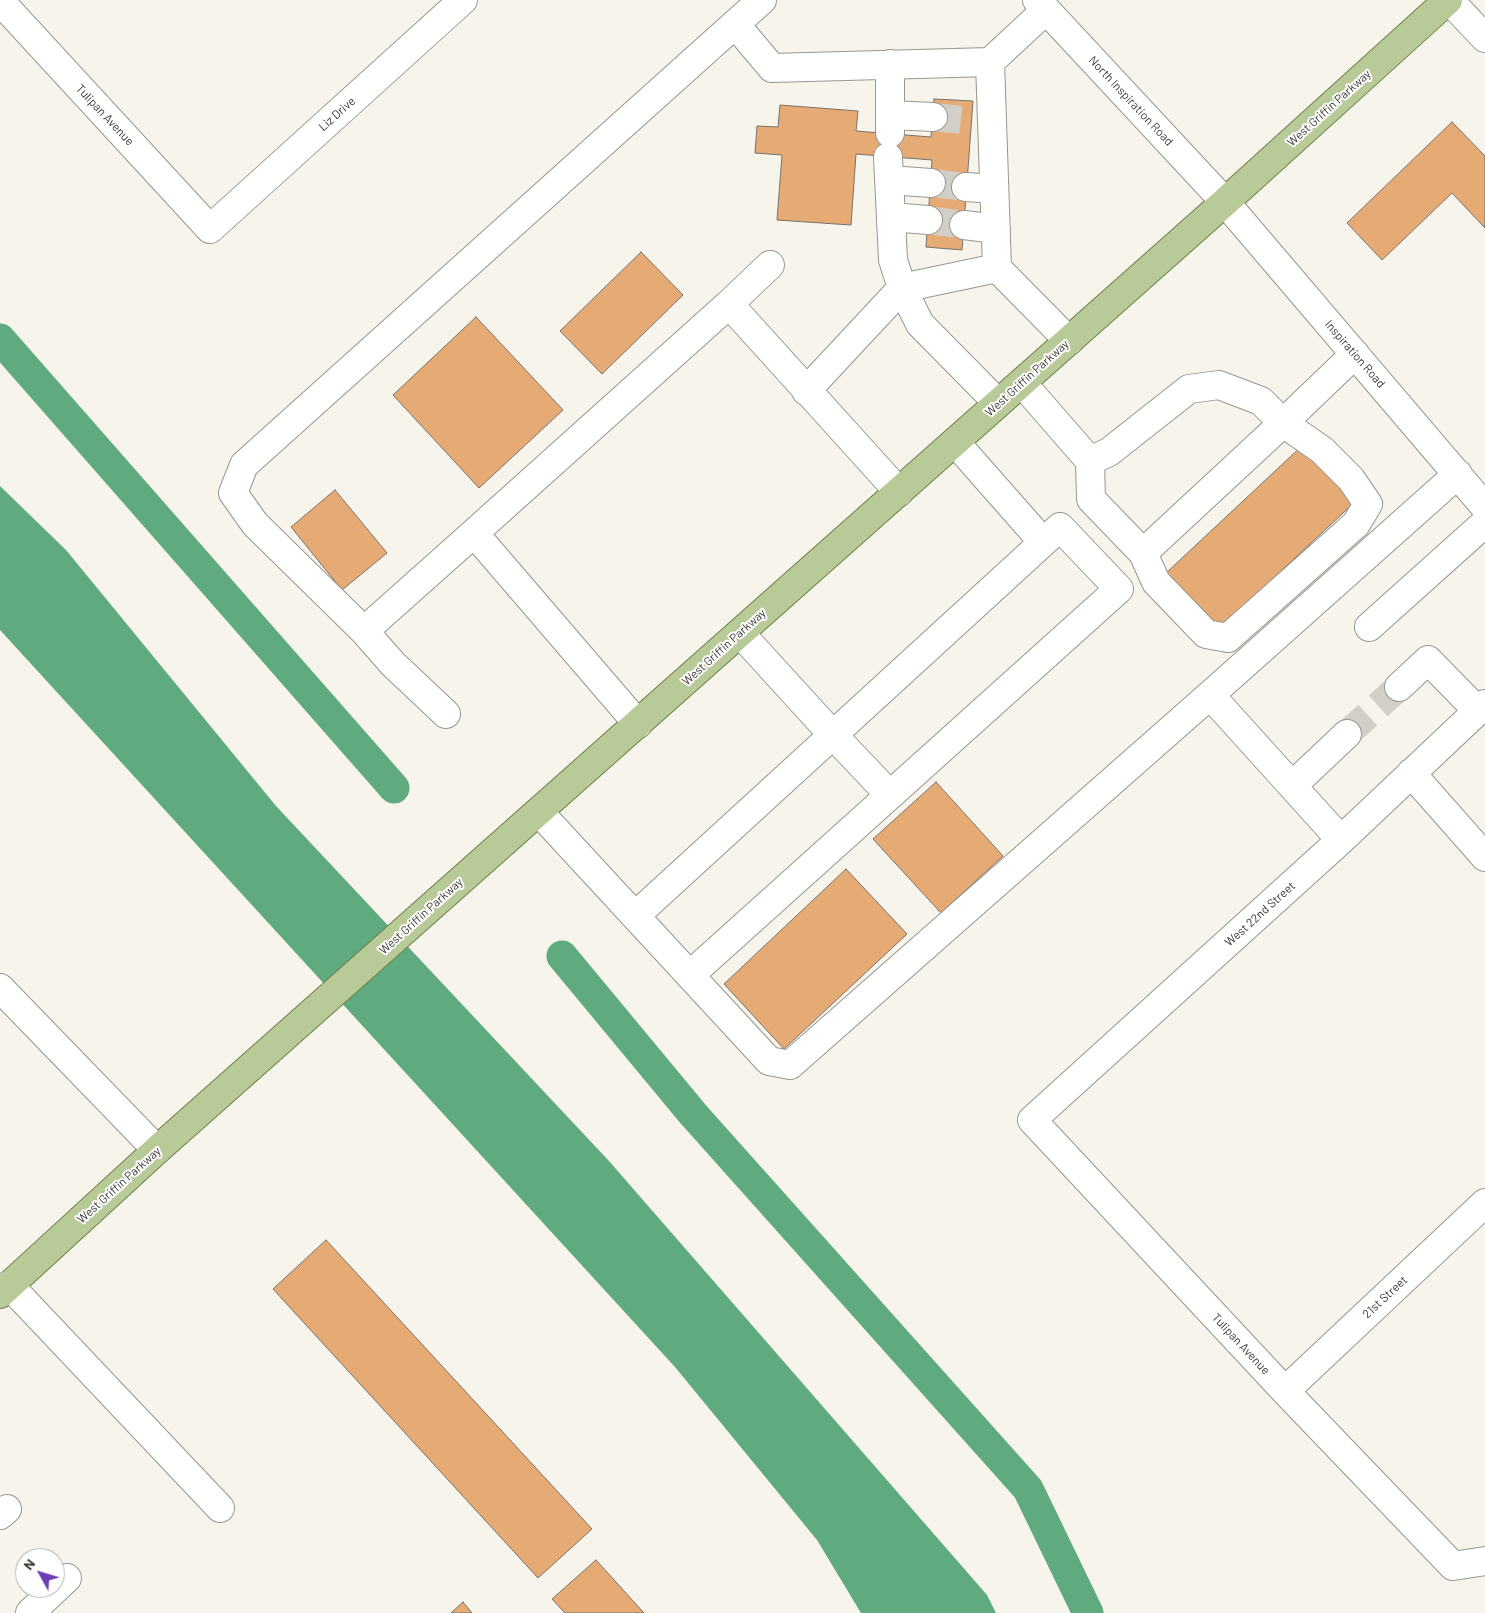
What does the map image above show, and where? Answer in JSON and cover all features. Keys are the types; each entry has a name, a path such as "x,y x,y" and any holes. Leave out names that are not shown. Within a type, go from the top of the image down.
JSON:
{"main road":[{"name":"West Griffin Parkway","path":"5,1290 157,1150 1022,383 1449,0"}],"street":[{"name":"Liz Drive","path":"210,229 463,0"},
{"path":"446,714 255,524 233,493 244,465 762,0"},
{"path":"1449,0 1485,38"},
{"name":"Tulipan Avenue","path":"0,1 210,229"},
{"path":"1041,5 990,62 982,121 994,189 997,268 1069,341"},
{"name":"North Inspiration Road","path":"1041,5 1225,202"},
{"path":"735,24 772,68 990,62"},
{"path":"890,64 889,146 893,260 902,288 920,324 998,403"},
{"path":"889,146 932,117"},
{"path":"889,146 930,183"},
{"path":"966,187 994,189"},
{"name":"Inspiration Road","path":"1225,202 1485,507"},
{"path":"891,218 928,220"},
{"path":"964,225 996,229"},
{"path":"364,631 770,266"},
{"path":"806,391 902,288 997,268"},
{"path":"729,304 899,492"},
{"path":"1143,553 1355,354"},
{"path":"1022,383 1090,461 1091,499 1143,553 1156,582 1206,634 1228,638 1356,524 1368,504 1351,479 1322,450 1283,423 1261,401 1219,385 1189,389 1109,452 1090,461"},
{"path":"955,442 1043,542"},
{"path":"538,812 769,1061 790,1065 1458,474"},
{"path":"1369,628 1485,523"},
{"path":"634,916 1060,527 1119,589 690,975"},
{"path":"474,534 638,724"},
{"path":"740,632 890,795"},
{"path":"1399,687 1428,660 1481,708"},
{"path":"1210,695 1341,840"},
{"name":"West 22nd Street","path":"1032,1120 1341,840 1481,708"},
{"path":"1292,786 1347,734"},
{"path":"1411,773 1485,858"},
{"path":"0,988 157,1150"},
{"name":"Tulipan Avenue","path":"1032,1120 1285,1391 1453,1566 1485,1561"},
{"name":"21st Street","path":"1285,1391 1485,1203"},
{"path":"5,1290 220,1508"},
{"path":"30,1613 67,1578"}],"shaded area":[{"path":"0,486 66,550 276,806 609,1161 987,1595 996,1613 861,1613 817,1540 675,1367 0,630"}],"building":[{"path":"934,99 973,101 962,250 926,247 932,160 856,154 851,225 777,220 782,155 755,153 757,126 778,127 780,105 858,111 856,131 931,137"},
{"path":"1452,122 1485,156 1485,228 1452,193 1382,260 1347,223"},
{"path":"641,252 683,295 602,374 560,331"},
{"path":"476,317 563,410 479,488 393,395"},
{"path":"1305,443 1358,499 1218,630 1165,574"},
{"path":"335,490 387,553 342,590 291,527"},
{"path":"936,782 1003,856 941,913 873,839"},
{"path":"846,869 907,934 784,1049 724,984"},
{"path":"326,1240 592,1529 538,1578 273,1289"},
{"path":"596,1560 644,1613 565,1613 552,1599"},
{"path":"463,1602 472,1613 451,1613"}],"waterway":[{"path":"0,339 394,788"},
{"path":"562,956 693,1114 1028,1489 1088,1613"}],"tunnel":[{"path":"933,117 972,121"},
{"path":"931,183 966,187"},
{"path":"928,220 964,225"},
{"path":"1347,734 1399,687"}]}
